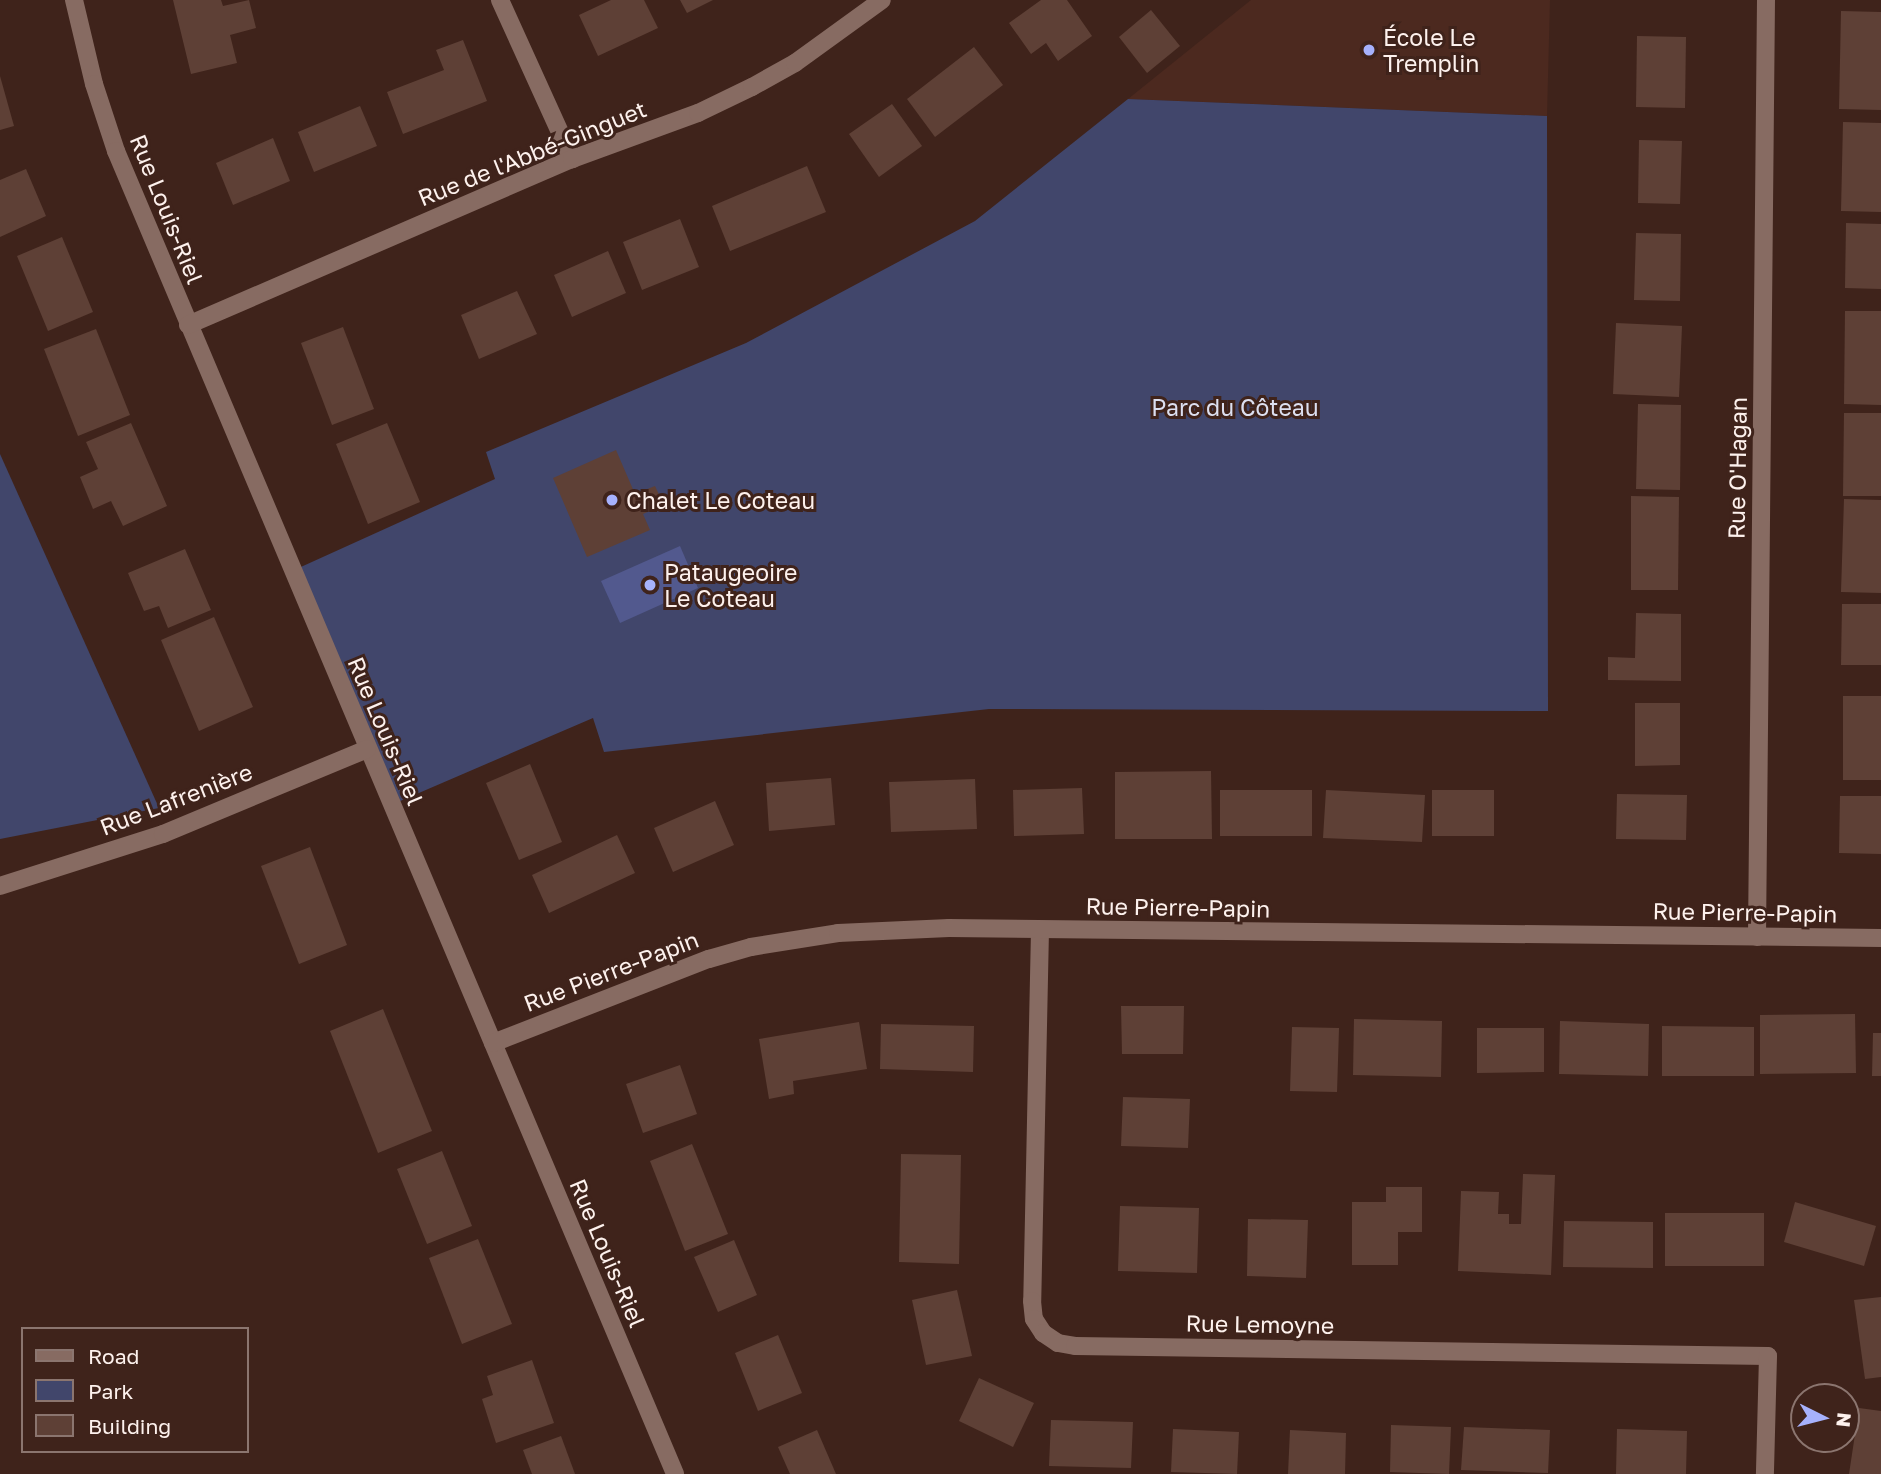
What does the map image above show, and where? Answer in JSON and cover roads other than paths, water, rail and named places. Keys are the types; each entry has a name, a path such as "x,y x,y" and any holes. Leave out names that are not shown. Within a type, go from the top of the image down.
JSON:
{"street":[{"name":"Rue Louis-Riel","path":"74,0 94,84 116,151 187,325 675,1474"},
{"path":"500,0 572,159"},
{"name":"Rue de l'Abbé-Ginguet","path":"187,325 572,159 698,113 752,88 795,63 882,0"},
{"name":"Rue O'Hagan","path":"1757,937 1766,0"},
{"name":"Rue Lafrenière","path":"0,886 163,834 367,750"},
{"name":"Rue Pierre-Papin","path":"493,1043 709,959 751,947 838,933 892,929 1881,938"},
{"name":"Rue Lemoyne","path":"1040,930 1032,1301 1034,1319 1043,1333 1058,1343 1075,1346 1768,1356 1765,1474"}],"place":[{"name":"École Le Tremplin","path":"1369,50"},
{"name":"Chalet Le Coteau","path":"612,500"},
{"name":"Pataugeoire Le Coteau","path":"650,585"}],"park label":[{"name":"Parc du Côteau","path":"1235,407"}]}
